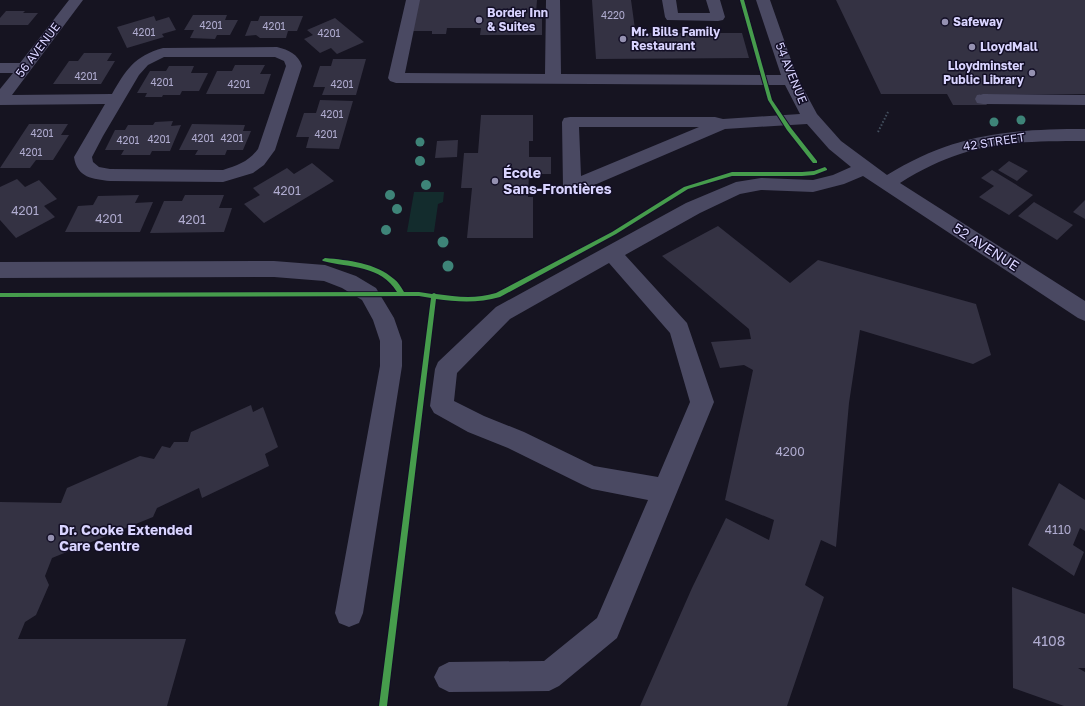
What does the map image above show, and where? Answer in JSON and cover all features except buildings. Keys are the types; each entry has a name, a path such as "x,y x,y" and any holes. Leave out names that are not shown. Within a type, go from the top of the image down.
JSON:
{"street":[{"name":"56 AVENUE","path":"0,100 76,0"},
{"path":"413,0 396,78 792,80"},
{"path":"553,0 553,79"},
{"path":"669,0 672,17 718,17 714,0"},
{"name":"54 AVENUE","path":"763,0 792,80 811,118 833,141 865,168 887,183"},
{"path":"277,52 288,56 293,60 294,66 266,150 258,161 247,169 234,174 223,176 110,175 94,172 84,165 83,157 112,105 134,72 143,62 153,56 163,53 277,52"},
{"path":"0,68 24,68"},
{"path":"983,99 1085,100"},
{"path":"0,100 112,105"},
{"path":"0,112 112,105"},
{"path":"723,124 572,187 570,122 707,122 723,124 811,118"},
{"name":"42 STREET","path":"887,183 909,169 938,154 967,144 1020,136 1085,135"},
{"path":"665,491 592,478 516,440 476,424 442,406 446,369 503,313 693,208 736,188 761,184 813,186 838,180 865,168"},
{"name":"52 AVENUE","path":"887,183 1085,312"},
{"path":"449,677 549,676 607,628 702,402 679,329 612,253"},
{"path":"0,270 274,269 325,273 349,282 369,294 383,318 391,341 391,366 349,612"}],"path":[{"path":"878,132 888,112"}],"green space":[{"path":"414,192 444,192 443,202 438,204 434,232 407,232"}],"cycle path":[{"path":"742,0 770,100 789,129 815,162"},
{"path":"0,295 419,294 459,299 489,298 498,295 614,233 686,188 732,174 802,174 814,173 825,169"},
{"path":"325,260 361,266 379,272 393,281 402,294"},
{"path":"383,706 434,295"}],"place":[{"name":"Border Inn & Suites","path":"479,20"},
{"name":"Safeway","path":"945,22"},
{"name":"Mr. Bills Family Restaurant","path":"623,39"},
{"name":"LloydMall","path":"972,47"},
{"name":"Lloydminster Public Library","path":"1032,73"},
{"name":"École Sans-Frontières","path":"495,181"},
{"name":"Dr. Cooke Extended Care Centre","path":"51,538"}]}
